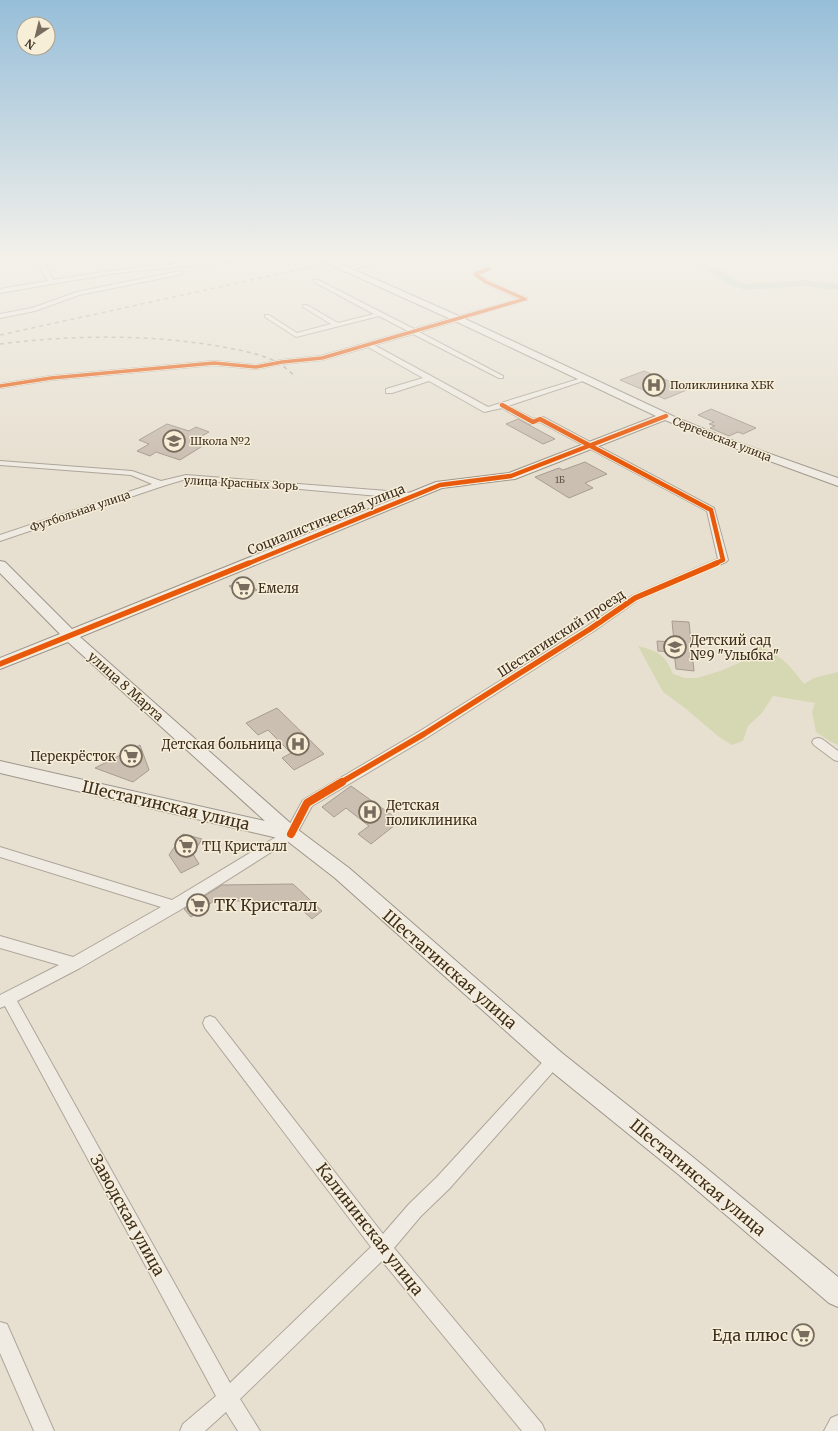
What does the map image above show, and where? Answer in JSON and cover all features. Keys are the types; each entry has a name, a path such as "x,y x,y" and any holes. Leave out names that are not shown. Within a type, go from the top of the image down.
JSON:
{"street":[{"path":"283,327 296,335 330,327"},
{"path":"404,327 501,377"},
{"path":"0,386 51,378 214,363 256,367 282,362 322,358 432,327"},
{"name":"Сергеевская улица","path":"475,327 666,416 727,442 838,482"},
{"path":"369,345 487,410 587,378"},
{"path":"389,391 430,378"},
{"path":"502,405 533,422 540,419 591,445"},
{"name":"Социалистическая улица","path":"0,664 440,485 511,476 666,416"},
{"name":"Шестагинский проезд","path":"292,834 307,803 424,734 578,637 635,598 723,560 711,510 591,445"},
{"path":"0,462 132,473 160,484"},
{"name":"улица Красных Зорь","path":"160,484 186,477 413,496"},
{"name":"Футбольная улица","path":"0,538 160,484"},
{"name":"улица 8 Марта","path":"0,565 70,636 292,834"},
{"path":"818,742 838,757"},
{"name":"Шестагинская улица","path":"0,767 292,834 342,873 554,1060 686,1166 838,1294"},
{"path":"4,1000 36,985 175,906 292,834"},
{"path":"0,852 175,906"},
{"path":"0,942 74,964"},
{"name":"Заводская улица","path":"4,1000 228,1398 250,1431"},
{"name":"Калининская улица","path":"210,1023 383,1248 535,1431"},
{"path":"190,1431 228,1398 383,1248 415,1210 443,1183 554,1060"},
{"path":"0,1331 44,1431"},
{"path":"834,1431 838,1425"}],"green space":[{"path":"638,646 660,654 667,662 673,674 685,678 697,678 739,663 760,646 785,662 804,684 814,678 838,672 838,745 816,732 812,712 815,703 773,696 762,713 748,726 743,741 732,745 719,737 685,708 663,692"}],"building":[{"name":"Поликлиника ХБК","path":"644,371 689,389 665,399 620,380"},
{"path":"711,409 756,428 743,434 738,432 729,436 710,428 715,426 709,424 714,422 698,415"},
{"path":"518,419 555,439 543,444 506,424"},
{"name":"Школа №2","path":"167,424 189,431 196,427 209,432 198,438 209,442 180,460 156,452 150,456 137,451 149,444 139,440"},
{"path":"585,462 607,474 585,483 593,488 569,498 535,477 559,468 563,470"},
{"name":"Емеля","path":"245,580 257,590 241,596 229,586"},
{"name":"Детский сад №9 \"Улыбка\"","path":"672,621 689,622 694,671 676,669 674,652 658,651 657,641 674,642"},
{"name":"Детская больница","path":"277,708 324,754 294,770 282,758 291,753 268,730 258,735 246,723"},
{"name":"Перекрёсток","path":"140,745 149,770 133,782 95,768"},
{"name":"Детская поликлиника","path":"351,786 400,821 371,844 358,834 369,826 346,808 334,817 322,807"},
{"name":"ТЦ Кристалл","path":"183,834 202,839 193,854 199,864 181,873 169,855"},
{"name":"ТК Кристалл","path":"293,884 322,911 312,919 292,901 214,901 191,917 184,909 222,885"}],"railway":[{"path":"0,335 38,327"},
{"path":"0,344 55,339 109,337 164,339 191,342 218,346 263,356 285,367 296,377"}],"cycle path":[{"path":"0,386 51,378 214,363 256,367 282,362 322,358 429,327"},
{"path":"291,834 307,803 424,734 590,629 635,598 723,560 711,510 540,419 533,422 502,405"},
{"path":"0,664 440,485 511,476 666,416"}],"place":[{"name":"Поликлиника ХБК","path":"654,385"},
{"name":"Школа №2","path":"174,441"},
{"name":"Емеля","path":"243,588"},
{"name":"Детский сад №9 \"Улыбка\"","path":"675,647"},
{"name":"Детская больница","path":"298,744"},
{"name":"Перекрёсток","path":"131,756"},
{"name":"Детская поликлиника","path":"370,812"},
{"name":"ТЦ Кристалл","path":"186,846"},
{"name":"ТК Кристалл","path":"198,905"},
{"name":"Еда плюс","path":"803,1335"}]}
